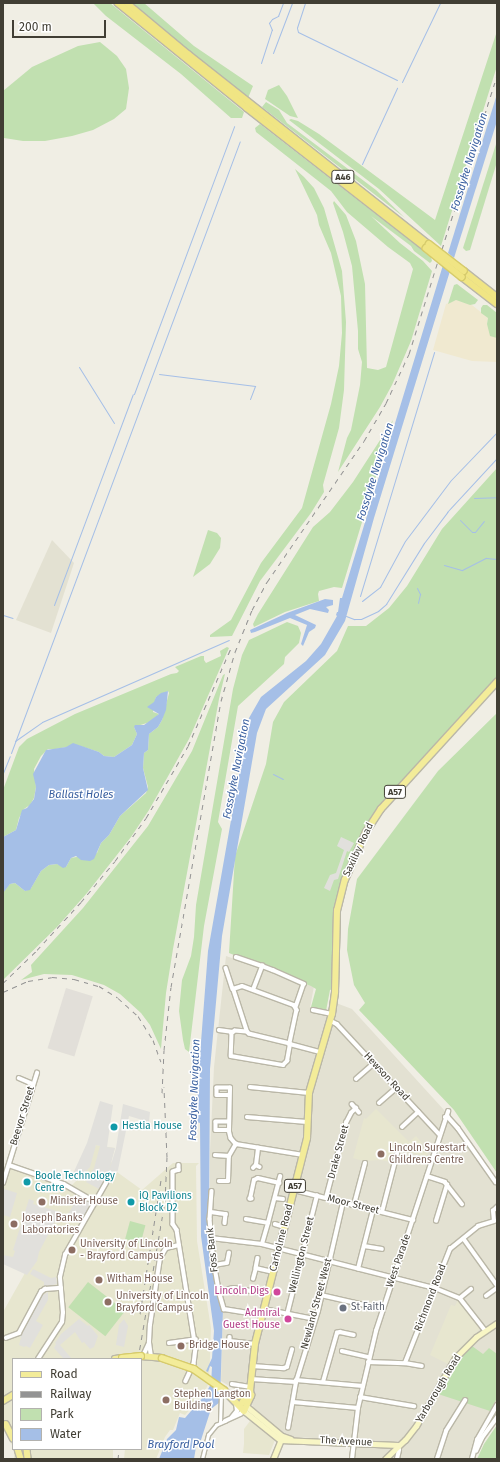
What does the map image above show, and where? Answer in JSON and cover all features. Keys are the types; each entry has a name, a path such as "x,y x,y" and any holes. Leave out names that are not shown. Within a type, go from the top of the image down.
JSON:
{"highway":[{"name":"A46","path":"118,3 428,246 497,304"},
{"name":"A46","path":"127,3 248,106"},
{"name":"A46","path":"463,274 497,297"}],"main road":[{"name":"Saxilby Road","path":"335,992 338,905 347,874 366,832 381,808 395,791 497,682"},
{"name":"Carholme Road","path":"243,1409 249,1392 255,1344 303,1154 306,1138 309,1093 320,1052 331,1021 335,992"},
{"name":"Yarborough Road","path":"385,1459 405,1440 418,1423 455,1358 469,1343 485,1330 497,1323"},
{"path":"122,1358 142,1356 162,1358 194,1369 224,1390 270,1433 281,1438"},
{"path":"234,1399 249,1392 253,1412"},
{"path":"3,1401 10,1395"},
{"path":"243,1409 253,1412 281,1438"},
{"path":"4,1422 12,1428"},
{"path":"4,1422 12,1436"},
{"name":"The Avenue","path":"281,1438 398,1446"},
{"path":"273,1459 281,1438"}],"street":[{"path":"233,1032 230,1056 283,1064 287,1061 296,1008 304,986 302,983 262,966 236,958"},
{"path":"253,990 262,966"},
{"path":"226,968 247,1032"},
{"path":"233,989 242,986 296,1008"},
{"path":"313,1010 332,1014"},
{"name":"Hewson Road","path":"331,1021 335,1023 440,1135"},
{"path":"219,1030 247,1032 249,1034 320,1052"},
{"path":"356,1079 373,1064"},
{"name":"Beevor Street","path":"3,1183 37,1073"},
{"path":"19,1078 33,1084"},
{"path":"250,1088 309,1093"},
{"path":"379,1103 396,1088"},
{"path":"229,1095 229,1130 231,1138 236,1144 303,1154"},
{"path":"352,1104 360,1112"},
{"name":"Drake Street","path":"326,1198 346,1123 350,1113 356,1108"},
{"path":"402,1127 418,1112"},
{"name":"West Parade","path":"352,1459 360,1397 382,1309 413,1220 445,1117 448,1112"},
{"path":"248,1117 307,1122"},
{"path":"445,1117 458,1128 496,1182"},
{"path":"229,1122 216,1122 216,1130 229,1130"},
{"path":"228,1181 229,1156 236,1144"},
{"path":"256,1167 258,1148"},
{"path":"382,1212 397,1154"},
{"path":"214,1155 229,1156"},
{"path":"354,1205 365,1163"},
{"path":"9,1165 64,1184 95,1202"},
{"path":"179,1165 179,1170 173,1172 173,1224 177,1230 196,1339 194,1364 186,1381"},
{"path":"427,1176 443,1181 462,1204"},
{"path":"262,1244 280,1177"},
{"path":"252,1199 250,1199 254,1180 258,1178 278,1183"},
{"path":"219,1181 234,1181"},
{"path":"39,1358 62,1322 63,1313 60,1277 66,1255 106,1183"},
{"path":"436,1221 447,1186"},
{"name":"Moor Street","path":"294,1190 413,1220"},
{"name":"Foss Bank","path":"212,1191 211,1238 214,1265 224,1309 264,1312"},
{"name":"Wellington Street","path":"287,1315 316,1196"},
{"path":"275,1198 282,1199"},
{"name":"Newland Street West","path":"288,1428 296,1381 315,1319 343,1203"},
{"path":"495,1222 493,1211 497,1207"},
{"path":"358,1269 372,1210"},
{"path":"211,1212 226,1214 225,1223"},
{"path":"246,1219 268,1223"},
{"name":"Richmond Road","path":"405,1363 450,1249 478,1226 495,1222"},
{"path":"275,1224 285,1227"},
{"path":"211,1238 262,1244 279,1250 435,1288 460,1298 485,1330"},
{"path":"464,1239 497,1285"},
{"path":"152,1357 150,1342 160,1258 166,1248 179,1245"},
{"path":"364,1246 382,1249"},
{"path":"226,1268 229,1253"},
{"path":"254,1278 258,1258"},
{"path":"214,1265 227,1263"},
{"path":"256,1268 274,1272"},
{"path":"6,1338 19,1333 41,1292 45,1289 61,1288"},
{"path":"219,1291 234,1288 268,1294"},
{"path":"486,1296 497,1288"},
{"path":"460,1298 471,1289"},
{"path":"321,1295 382,1309"},
{"path":"264,1312 315,1319"},
{"path":"323,1382 337,1333 340,1332 354,1335"},
{"path":"230,1337 230,1341 255,1344"},
{"path":"169,1344 196,1339"},
{"path":"142,1356 150,1342"},
{"path":"252,1366 287,1367 292,1350"},
{"path":"342,1351 369,1357"},
{"path":"368,1362 405,1363 422,1366"},
{"path":"251,1379 323,1382 363,1386"},
{"path":"232,1384 249,1392"},
{"path":"220,1423 221,1397"},
{"path":"360,1397 414,1406"},
{"path":"232,1417 236,1411 234,1399"},
{"path":"437,1459 446,1431 465,1401"},
{"path":"293,1402 358,1408"},
{"path":"472,1459 477,1440 497,1405"},
{"path":"202,1459 208,1435 220,1423 243,1409"},
{"path":"472,1459 482,1438 497,1417"},
{"path":"397,1459 399,1451 398,1446"}],"shaded area":[{"path":"456,300 472,305 488,318 487,324 497,336 497,362 472,361 433,350 446,304"},
{"path":"52,540 74,563 51,633 16,620"},
{"path":"341,837 354,843 349,852 347,851 338,879 334,880 330,891 324,888 330,875 336,873 344,850 337,846"},
{"path":"226,956 314,986 310,1008 334,1013 336,1003 352,1009 444,1110 448,1119 497,1184 497,1421 489,1417 477,1439 472,1459 355,1459 355,1440 293,1437 282,1434 255,1411 250,1400 221,1381 223,1309 210,1237 210,1151 214,1067"},
{"path":"66,988 93,996 74,1056 48,1048"},
{"path":"100,1101 113,1105 107,1147 115,1148 109,1171 116,1148 123,1104 150,1112 149,1122 129,1116 118,1170 109,1185 104,1182 106,1177 99,1189 86,1182 94,1168 100,1146 96,1145 90,1167 76,1181 71,1178 87,1143"},
{"path":"376,1109 409,1142 416,1136 422,1143 419,1147 428,1152 427,1157 402,1150 392,1155 390,1162 381,1160 363,1161 353,1158 364,1118 366,1119"},
{"name":"University of Lincoln Brayford Campus","path":"96,1145 115,1148 111,1161 117,1172 142,1190 173,1163 199,1163 196,1166 197,1241 211,1328 209,1383 202,1396 185,1415 180,1413 173,1430 170,1430 165,1437 156,1459 124,1459 125,1450 142,1450 142,1358 12,1358 12,1445 3,1429 3,1312 25,1273 3,1260 3,1183 9,1165 70,1187 82,1175"},
{"path":"4,1189 17,1193 10,1217 3,1215"},
{"path":"79,1196 90,1203 91,1206 83,1220 65,1219"},
{"path":"29,1199 34,1201 33,1204 60,1212 39,1252 37,1261 27,1275 3,1264 3,1255 13,1257 15,1251 13,1250"},
{"path":"33,1269 51,1278 56,1277 57,1284 44,1287 44,1282 30,1274"},
{"path":"48,1292 48,1300 36,1321 43,1325 30,1348 19,1345 21,1337 19,1336 41,1296"},
{"path":"458,1300 478,1325 479,1330 456,1353 448,1364 430,1355 451,1305 455,1306"},
{"path":"79,1319 88,1326 89,1325 98,1336 94,1347 90,1349 84,1342 82,1343 75,1332 60,1345 71,1358 63,1358 54,1348 55,1343 61,1334"},
{"path":"124,1319 128,1326 124,1347 116,1345 119,1325"},
{"path":"250,1421 275,1440 269,1455 243,1453 244,1429"},
{"path":"14,1450 113,1450 113,1459 14,1459"}],"green space":[{"path":"93,3 110,3 244,112 242,118 231,118 181,74 106,16"},
{"path":"133,3 144,3 194,46 253,86 248,98 205,64"},
{"path":"497,31 497,66 441,246 379,189 289,120 291,119 298,121 319,134 435,220"},
{"path":"100,42 117,56 126,69 129,88 126,109 114,119 93,130 72,136 45,141 23,141 4,138 3,91 32,67 78,46"},
{"path":"279,85 287,96 298,118 290,116 265,99 268,90"},
{"path":"266,102 279,110 287,123 376,190 405,218 262,107"},
{"path":"260,124 431,257 432,261 430,263 414,251 411,246 371,216 400,243 423,261 432,271 411,341 392,385 380,407 338,472 347,438 351,430 360,385 362,362 358,349 358,331 352,266 343,232 333,203 334,201 346,215 356,241 365,284 367,368 378,370 386,367 413,269 410,263 388,247 347,212 331,191 256,132 255,128"},
{"path":"497,141 497,162 470,250 466,251 463,248"},
{"path":"295,169 314,188 324,208 342,271 346,322 344,390 339,428 323,485 324,492 311,513 260,581 232,636 210,637 210,635 231,620 261,563 302,508 331,404 339,366 342,333 341,296 331,253 319,225 317,215"},
{"path":"457,284 478,300 475,304 470,305 456,300 448,304 454,285"},
{"path":"483,305 487,305 497,313 497,338 490,336 487,324 488,318 481,313 481,308"},
{"path":"393,420 342,588 334,587 319,591 319,601 285,612 254,627 253,624 258,614 313,527 330,512 353,482"},
{"path":"497,468 497,682 474,704 401,784 364,833 334,916 333,989 330,990 326,1011 311,1007 316,989 229,953 235,856 266,764 273,722 284,702 337,651 348,626 366,626 389,608 407,586 442,529"},
{"path":"208,530 217,533 221,538 220,548 210,564 193,577"},
{"path":"287,622 298,626 301,633 299,643 285,657 284,664 238,706 218,822 222,829 204,926 189,1052 185,1049 179,1011 182,980 191,956 196,905 233,689 242,655 249,640"},
{"path":"227,647 229,648 189,739 149,810 131,837 87,893 57,927 3,980 4,891 10,884 15,883 25,891 31,888 41,871 49,865 57,864 66,867 71,858 97,853 101,843 109,835 120,816 146,793 148,787 143,768 144,753 148,750 149,734 158,727 162,720 169,693 168,691 156,697 153,712 159,714 150,722 134,727 137,734 132,745 114,757 104,756 99,752 77,745 48,749 41,756 34,769 36,787 34,798 30,805 24,809 19,818 16,830 3,837 3,790 19,747 27,739 75,714 171,674 177,673 179,671 175,667 201,656 204,656 206,663 221,656 220,651"},
{"path":"225,674 219,699 173,949 166,993 161,1049 150,1025 141,1013 120,994 104,985 72,975 44,974 21,980 32,972 31,965 83,908 148,826 192,751 223,675"},
{"path":"497,713 497,1173 454,1110 359,1010 365,1003 354,985 347,950 348,929 357,879 438,771"},
{"path":"130,1221 145,1225 141,1243 125,1239"},
{"path":"88,1282 125,1311 105,1336 68,1307"},
{"path":"472,1346 483,1354 489,1348 497,1354 497,1398 490,1411 438,1394 459,1358"},
{"path":"497,1425 497,1459 477,1459 484,1444"}],"water":[{"path":"497,94 497,121 454,258 448,253"},
{"name":"Brayford Pool","path":"443,265 450,271 374,518 345,621 325,655 266,709 257,733 222,936 210,1069 209,1227 223,1309 220,1402 211,1409 201,1440 197,1441 194,1459 159,1459 167,1439 176,1430 179,1417 185,1418 204,1396 211,1384 212,1367 210,1366 208,1372 206,1371 212,1358 214,1331 201,1236 200,1123 196,1122 199,1068 208,951 249,718 261,697 306,661 321,644 337,616 340,598 342,598"},
{"path":"325,599 333,600 333,605 326,607 329,610 328,613 310,609 295,615 316,625 315,628 309,632 303,646 301,644 307,625 290,618 251,633 250,630 287,613"},
{"name":"Ballast Holes","path":"168,691 166,710 158,727 149,734 148,750 144,753 143,768 148,790 120,816 109,835 101,843 94,859 90,861 81,860 76,856 71,858 66,867 63,868 57,864 49,865 41,871 30,890 25,891 15,883 10,884 3,893 3,837 16,830 22,810 27,808 34,799 36,787 33,774 46,750 66,747 73,743 99,752 104,756 114,757 132,745 137,734 134,727 135,725 144,725 159,714 147,707 154,702 156,697 161,693"}],"waterway":[{"path":"261,63 272,30 269,23 272,19 278,16 283,3"},
{"path":"273,53 292,3"},
{"path":"305,3 297,28 298,32 397,80"},
{"path":"402,82 440,3"},
{"path":"362,164 397,88"},
{"path":"134,394 234,126"},
{"path":"11,753 240,141"},
{"path":"360,596 434,352"},
{"path":"79,367 114,423"},
{"path":"159,374 255,386 250,399"},
{"path":"54,605 133,394"},
{"path":"362,601 380,587 405,541 451,480 497,432"},
{"path":"346,616 354,619 361,619 378,611 386,604 424,543 447,512 497,458"},
{"path":"474,498 497,497"},
{"path":"460,520 472,532 475,532 484,521"},
{"path":"444,565 462,570 486,558 497,559"},
{"path":"417,588 420,594 418,603"},
{"path":"3,615 13,618"},
{"path":"15,741 42,722 229,640"},
{"path":"3,773 10,756"},
{"path":"273,774 283,779"}],"railway":[{"path":"442,249 497,76"},
{"path":"162,1093 164,1050 171,987 221,701 235,652 252,610 267,582 364,441 386,403 409,354 438,261"},
{"path":"3,983 37,950 81,902 115,861 146,818 188,746 231,648"},
{"path":"3,992 28,981 52,977 74,979 99,986 118,998 138,1016 153,1040 161,1062"},
{"path":"138,1358 165,1201 167,1157 164,1087"},
{"path":"140,1314 161,1180"},
{"path":"118,1459 119,1450"}],"place":[{"name":"Hestia House","path":"114,1127"},
{"name":"Lincoln Surestart Childrens Centre","path":"381,1154"},
{"name":"Boole Technology Centre","path":"27,1182"},
{"name":"Minister House","path":"42,1202"},
{"name":"iQ Pavilions Block D2","path":"131,1202"},
{"name":"Joseph Banks Laboratories","path":"14,1224"},
{"name":"University of Lincoln - Brayford Campus","path":"72,1250"},
{"name":"Witham House","path":"99,1280"},
{"name":"Lincoln Digs","path":"277,1292"},
{"name":"University of Lincoln Brayford Campus","path":"108,1302"},
{"name":"St Faith","path":"343,1308"},
{"name":"Admiral Guest House","path":"288,1319"},
{"name":"Bridge House","path":"181,1346"},
{"name":"Stephen Langton Building","path":"166,1400"}],"water label":[{"name":"Fossdyke Navigation","path":"470,162"},
{"name":"Fossdyke Navigation","path":"376,472"},
{"name":"Fossdyke Navigation","path":"237,769"},
{"name":"Fossdyke Navigation","path":"195,1090"}]}
